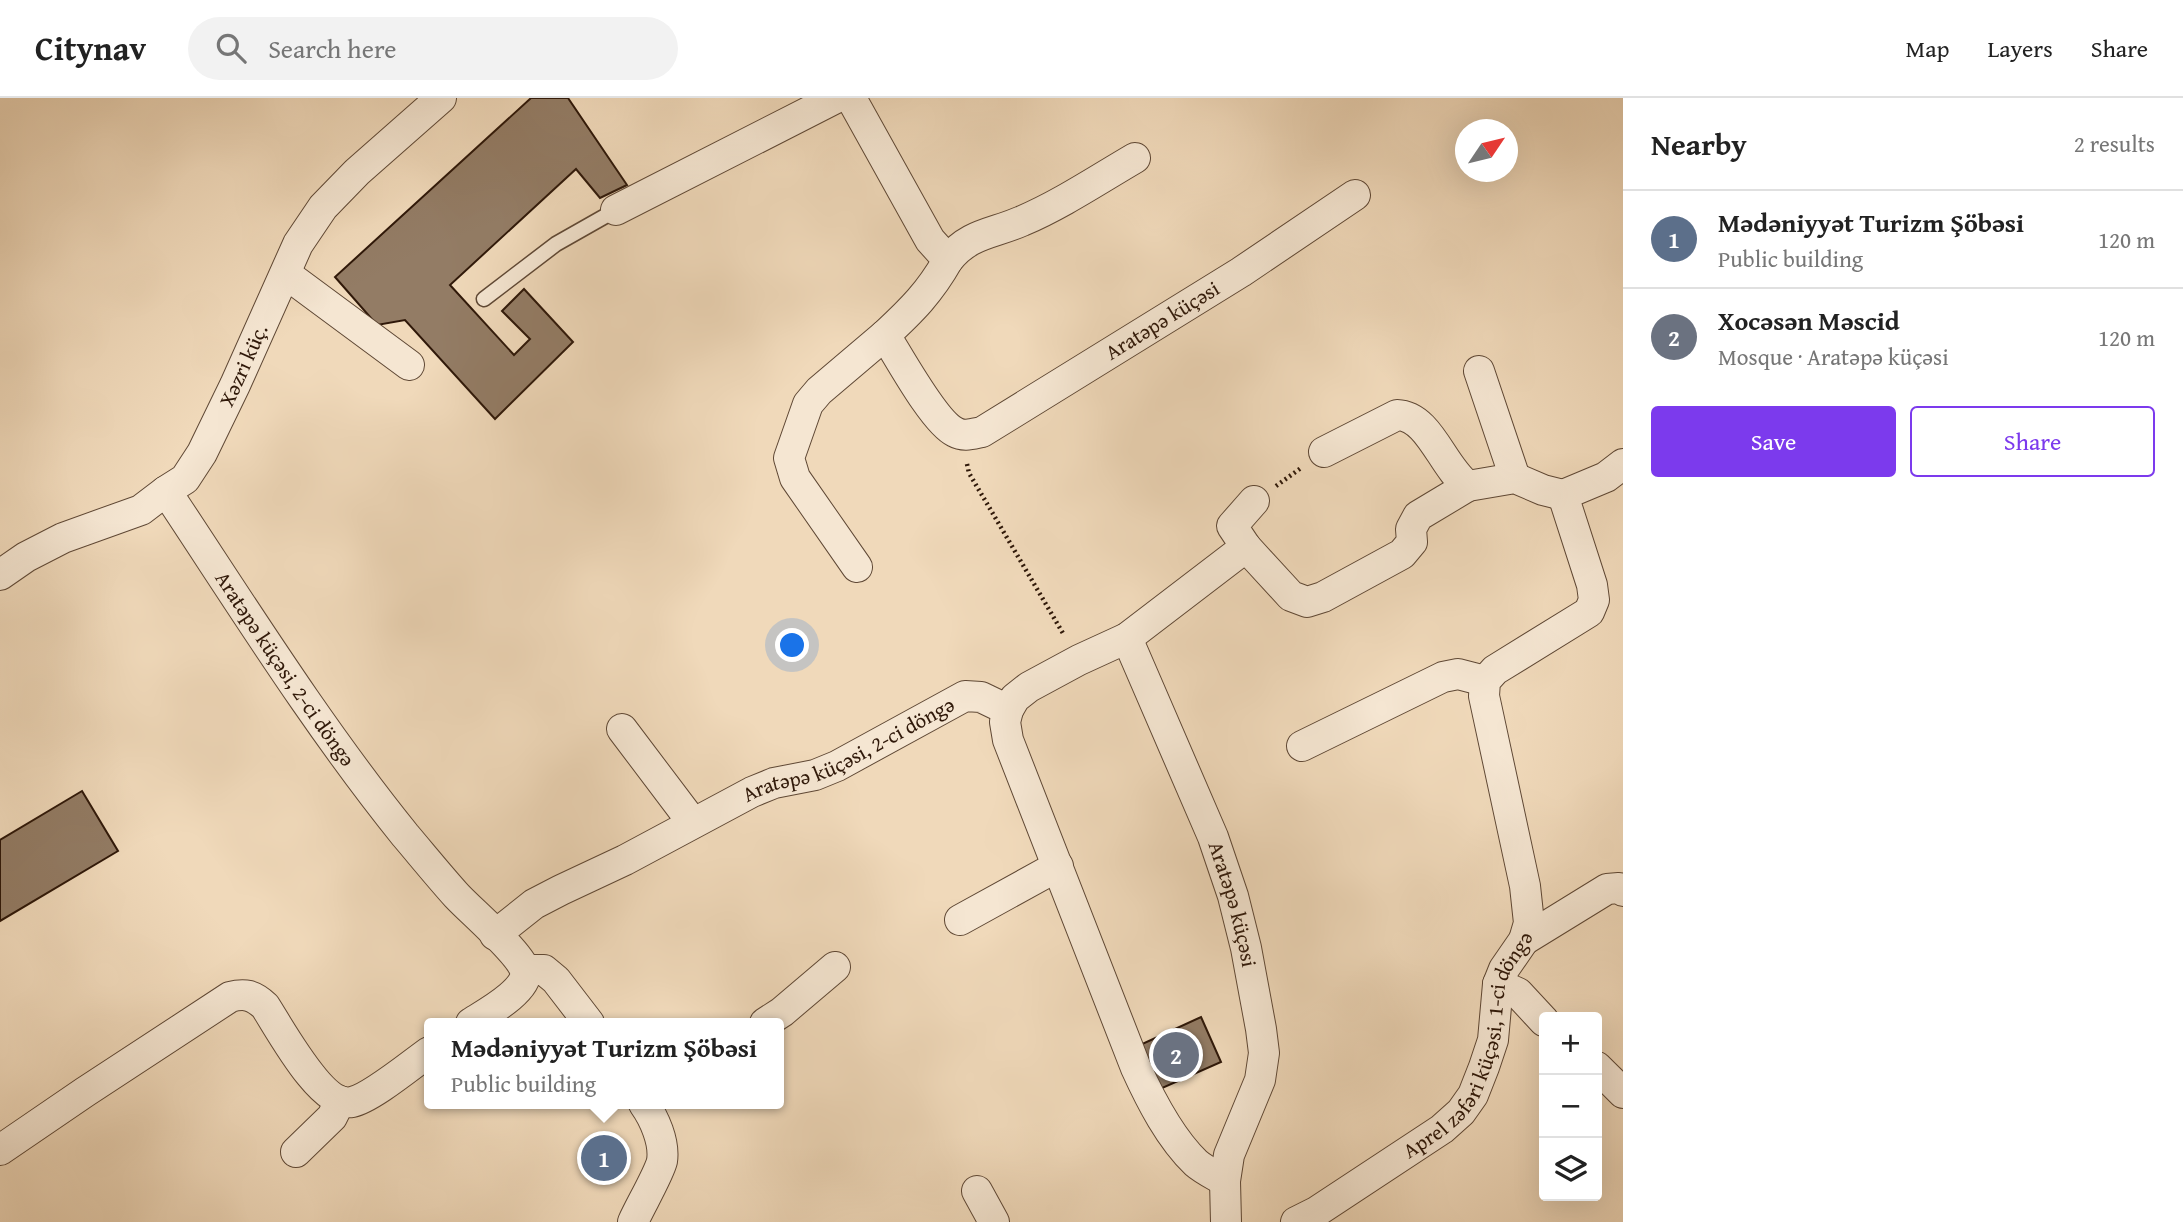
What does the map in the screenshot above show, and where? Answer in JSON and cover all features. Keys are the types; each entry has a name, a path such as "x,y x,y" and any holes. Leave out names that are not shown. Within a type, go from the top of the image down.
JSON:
{"street":[{"name":"Xəzri küç.","path":"0,575 26,557 62,538 141,510 186,479 202,453 298,244 323,207 357,172 442,98"},
{"path":"616,211 836,98"},
{"path":"851,98 930,240 948,260"},
{"path":"857,567 795,478 789,458 808,404 819,391 917,306 933,287 959,246 975,237 1023,221 1135,158"},
{"name":"Aratəpə küçəsi","path":"964,435 982,432 1041,396 1241,272 1355,195"},
{"path":"286,274 409,365"},
{"path":"885,335 940,419 953,431 964,435"},
{"path":"1479,371 1515,478"},
{"path":"1324,452 1397,415 1408,415 1420,424 1456,477 1468,486"},
{"path":"1254,501 1232,526 1246,547 1291,596 1307,602 1324,597 1402,554 1412,542 1412,529 1418,516 1468,486 1515,478 1563,495 1606,477 1623,464"},
{"name":"Aratəpə küçəsi, 2-ci döngə","path":"166,491 321,724 366,785 456,895 525,970"},
{"path":"1302,746 1443,677 1458,674 1485,681 1495,670 1589,612 1594,600 1592,585 1563,495"},
{"path":"1224,1181 1198,1165 1184,1150 1150,1097 1136,1068 1007,740 1005,722 1008,710 1016,698 1029,688 1079,660 1127,638 1246,547"},
{"name":"Aratəpə küçəsi","path":"1127,638 1213,837 1233,896 1261,1029 1264,1053 1260,1080 1229,1155 1224,1181 1226,1222"},
{"name":"Aprel zəfəri küçəsi, 1-ci döngə","path":"1296,1222 1426,1141 1461,1112 1473,1095 1490,1049 1499,984 1504,970 1524,940 1530,923 1525,886 1484,696 1485,681"},
{"name":"Aratəpə küçəsi, 2-ci döngə","path":"495,935 534,904 625,860 752,792 774,783 815,775 837,766 965,696 981,696 1008,710"},
{"path":"622,729 693,823"},
{"path":"960,920 1058,866"},
{"path":"1524,940 1607,889 1619,887 1623,891"},
{"path":"774,1018 835,967"},
{"path":"478,1018 518,990 525,979 525,970 544,970 556,980 585,1018"},
{"path":"1499,984 1518,993 1539,1016"},
{"path":"0,1150 196,1019 230,997 241,994 255,997 265,1006 314,1079 340,1101 352,1102 366,1096 424,1055"},
{"path":"1602,1072 1623,1093"},
{"path":"296,1152 332,1117 340,1101"},
{"path":"633,1222 662,1161 660,1141 647,1109"},
{"path":"976,1191 993,1222"}],"lane":[{"path":"484,299 556,244 616,211"}],"path":[{"path":"964,435 969,472 1079,660"},
{"path":"1254,501 1324,452"}],"building":[{"path":"531,98 568,98 627,185 600,198 576,169 450,285 514,355 530,339 502,311 524,289 573,342 495,419 405,320 377,325 335,277"},
{"path":"82,791 118,851 0,921 0,840"},
{"path":"1201,1017 1221,1062 1160,1089 1140,1045"}],"place":[{"name":"Xocəsən Məscid","path":"1176,1055"},
{"name":"Mədəniyyət Turizm Şöbəsi","path":"604,1158"}]}
